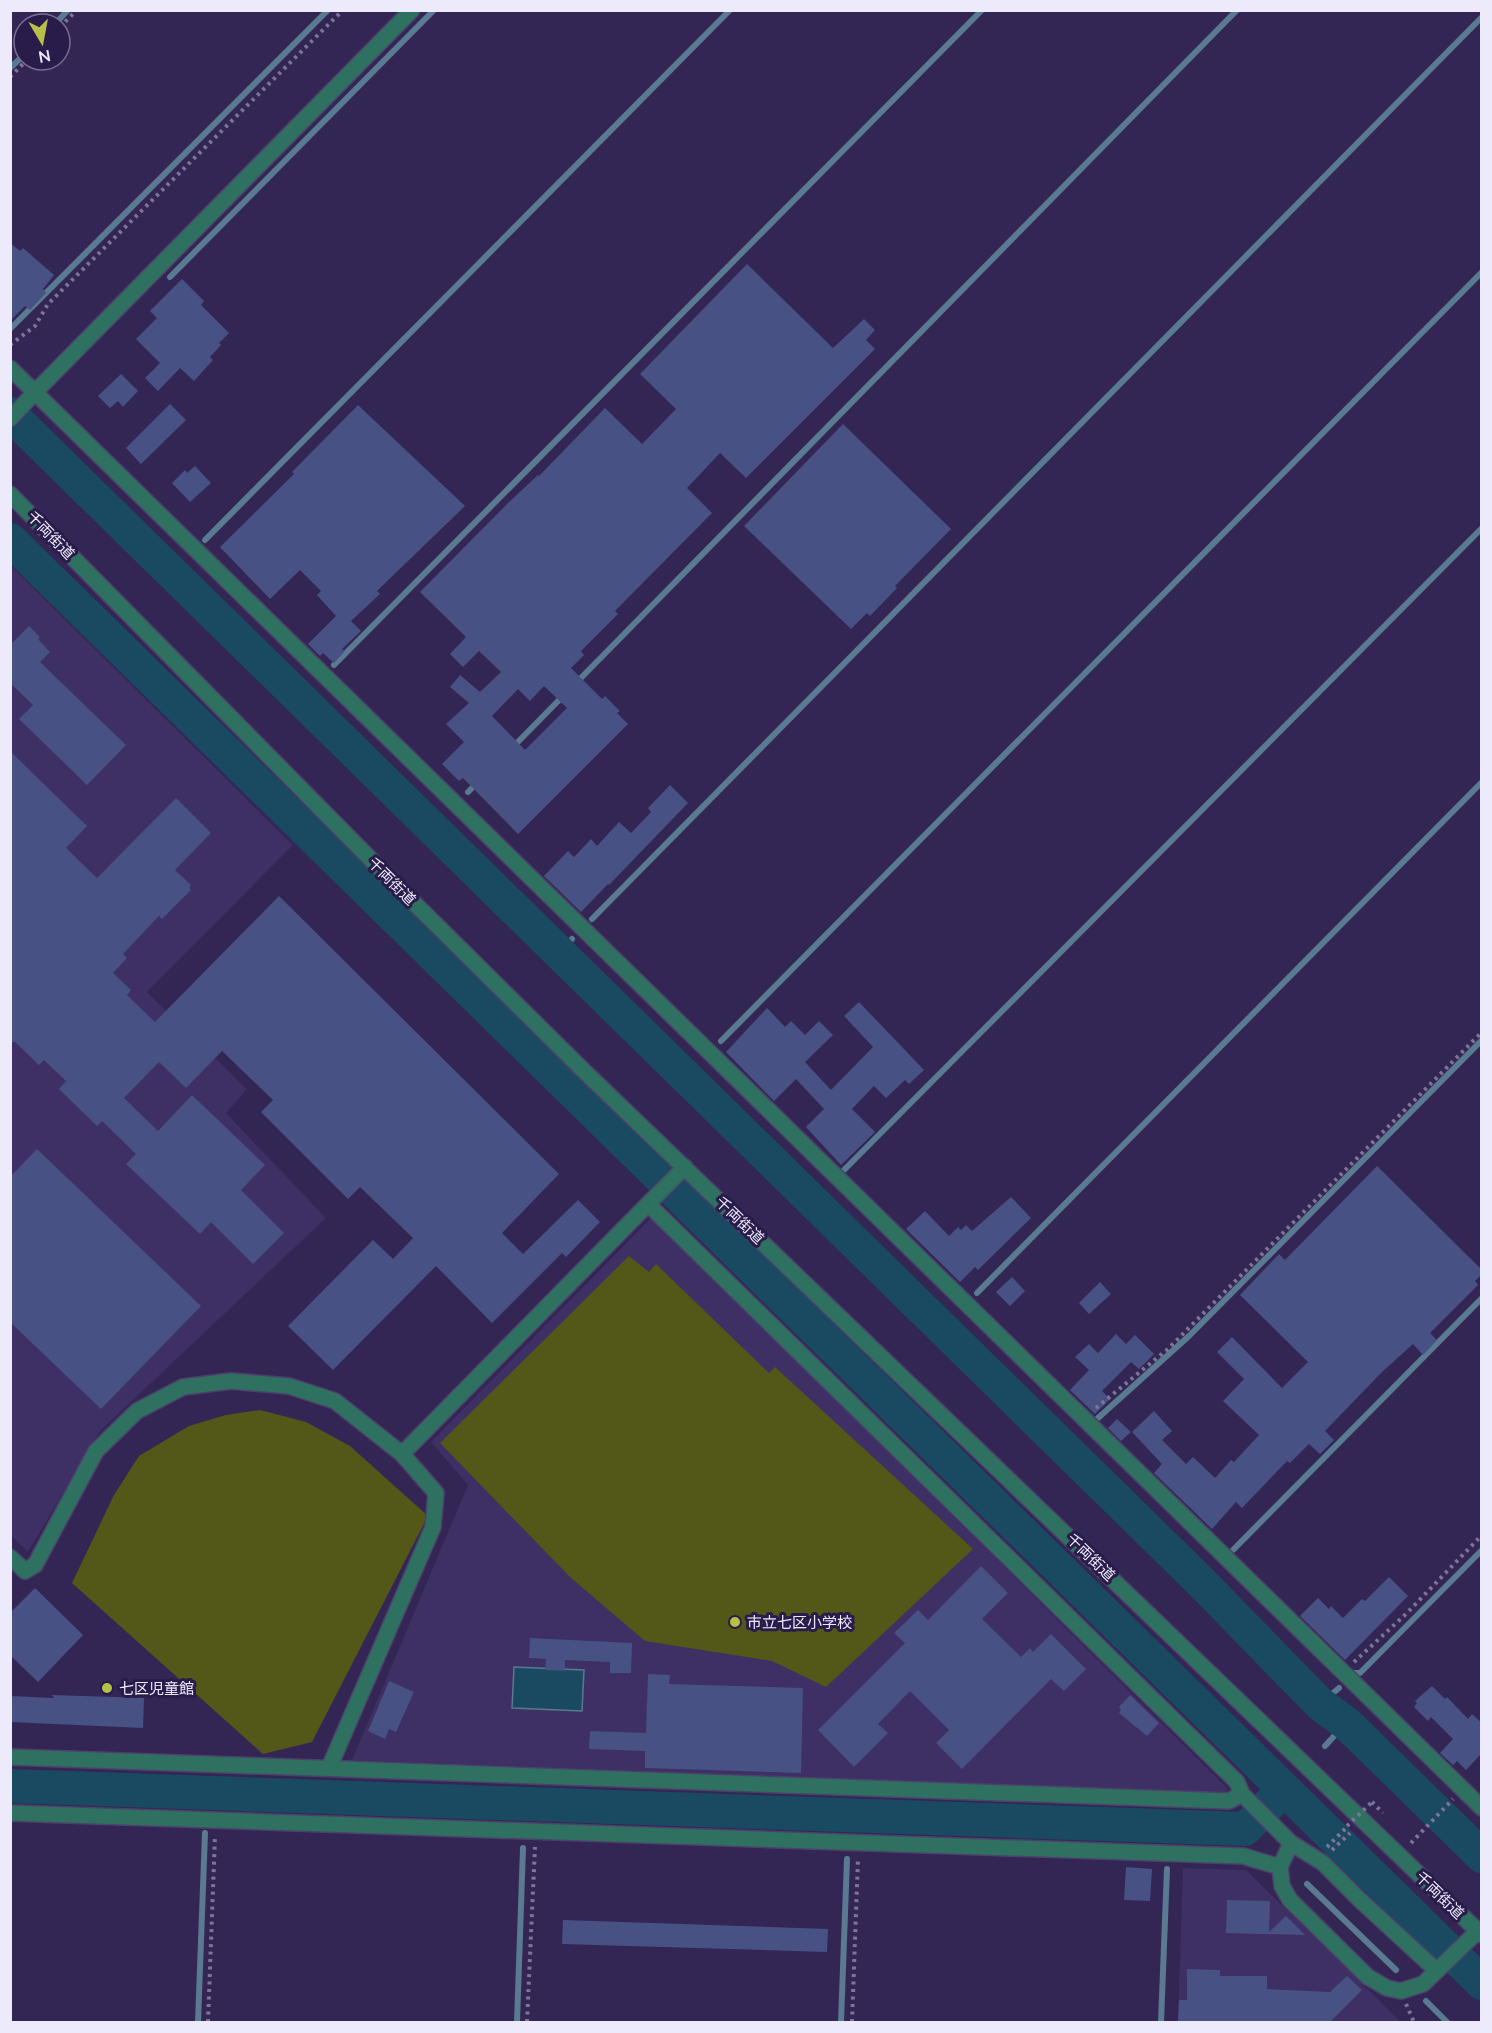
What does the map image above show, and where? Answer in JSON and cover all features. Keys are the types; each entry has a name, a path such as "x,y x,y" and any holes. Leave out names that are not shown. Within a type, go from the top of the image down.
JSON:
{"street":[{"path":"10,419 412,10"},
{"path":"10,368 33,395 522,867 1482,1808"},
{"name":"千両街道","path":"10,494 391,880 685,1167 1480,1931"},
{"path":"402,1454 685,1167"},
{"path":"648,1204 1237,1782 1245,1797 1286,1838 1323,1863 1360,1900 1440,1968"},
{"path":"10,1557 25,1571 35,1565 96,1451 137,1411 183,1388 231,1381 289,1386 335,1401 402,1454 436,1493 433,1527 329,1768"},
{"path":"10,1757 1229,1801 1245,1797"},
{"path":"10,1813 1243,1856 1280,1868"},
{"path":"1286,1838 1280,1868 1282,1886 1290,1900 1368,1977 1387,1988 1401,1991 1423,1984 1480,1931"}],"path":[{"path":"10,345 35,326 48,304 343,10"},
{"path":"1083,1419 1168,1349 1482,1032"},
{"path":"1343,1674 1406,1614 1482,1535"},
{"path":"1413,1841 1456,1796"},
{"path":"1322,1852 1372,1802"},
{"path":"208,2022 216,1820"},
{"path":"526,2022 536,1832"},
{"path":"1328,1854 1348,1835"},
{"path":"852,2022 858,1842"}],"shaded area":[{"path":"10,565 293,845 147,992 247,1089 226,1113 326,1218 100,1431 28,1552 10,1535"},
{"name":"市立七区小学校","path":"652,1217 1228,1789 1224,1793 352,1760 468,1485 431,1442"},
{"path":"1183,1868 1246,1870 1401,2022 1178,2022"}],"green space":[{"path":"629,1256 649,1272 656,1264 769,1373 775,1367 973,1549 826,1687 772,1661 645,1641 570,1577 440,1443"},
{"path":"260,1410 306,1422 350,1446 428,1516 312,1742 263,1754 72,1583 114,1495 139,1456 189,1426 226,1415"}],"water":[{"path":"514,1667 584,1670 582,1711 512,1708"}],"building":[{"path":"10,243 20,251 23,248 54,275 43,289 46,293 30,310 25,306 10,321"},
{"path":"747,264 833,348 864,319 875,330 866,340 875,349 746,478 720,453 687,488 712,513 615,611 618,614 581,651 584,655 571,668 602,699 605,696 620,711 617,713 628,724 518,834 463,778 459,781 442,764 464,742 446,724 469,703 450,687 460,675 480,692 501,672 479,651 463,667 450,654 466,637 420,592 605,408 642,444 676,409 640,374","holes":["544,686 567,708 525,750 492,716 518,689 530,701"]},
{"path":"182,279 204,301 201,305 229,333 210,357 213,360 194,381 180,368 158,391 145,378 160,363 136,339 157,318 150,311"},
{"path":"121,374 138,391 123,407 118,401 110,408 98,396"},
{"path":"170,404 186,420 141,464 126,448"},
{"path":"358,405 465,506 377,591 380,594 351,621 361,631 342,649 345,651 334,663 323,653 320,656 308,644 336,616 317,595 321,591 300,570 270,599 220,547 294,474 292,472"},
{"path":"843,424 951,529 895,586 897,588 870,616 867,613 851,629 744,526"},
{"path":"195,466 211,483 190,502 172,483 185,470 187,473"},
{"path":"29,626 50,652 40,662 126,745 87,785 19,719 33,705 10,683 10,645"},
{"path":"10,751 87,826 66,848 97,878 176,798 211,833 175,870 191,885 189,887 191,890 162,919 159,916 123,954 127,958 113,973 131,990 127,995 155,1022 279,896 559,1174 502,1233 523,1254 578,1200 600,1222 566,1257 562,1253 492,1323 436,1266 333,1370 288,1326 373,1240 393,1259 413,1238 360,1187 348,1199 261,1112 273,1100 222,1051 186,1088 159,1062 124,1098 158,1131 192,1095 265,1165 241,1190 284,1233 253,1264 211,1222 200,1234 126,1164 136,1154 102,1121 97,1126 59,1089 66,1081 44,1060 39,1065 15,1042 10,1042"},
{"path":"670,785 688,803 581,912 544,876 568,851 574,857 591,839 597,846 619,822 631,833 651,812 648,808"},
{"path":"859,1002 924,1070 909,1084 905,1080 886,1098 874,1086 852,1109 875,1132 841,1165 806,1127 824,1109 796,1079 774,1101 726,1052 767,1008 785,1027 791,1021 805,1035 819,1021 833,1035 805,1062 831,1090 873,1047 844,1016"},
{"path":"37,1149 201,1306 101,1409 10,1322 10,1177"},
{"path":"1377,1166 1482,1270 1482,1274 1475,1281 1478,1285 1430,1333 1437,1340 1423,1355 1413,1344 1382,1372 1325,1431 1334,1440 1320,1454 1309,1444 1290,1463 1287,1461 1242,1508 1236,1502 1212,1529 1154,1473 1162,1464 1132,1432 1154,1411 1172,1431 1162,1440 1186,1464 1193,1457 1215,1478 1231,1460 1234,1462 1259,1435 1223,1401 1244,1379 1217,1352 1232,1337 1282,1388 1308,1362 1240,1295 1279,1254 1285,1260"},
{"path":"1011,1197 1031,1218 978,1270 975,1267 960,1282 906,1229 925,1211 949,1236 958,1227 961,1230 966,1225 972,1231"},
{"path":"1012,1277 1025,1291 1010,1306 996,1292"},
{"path":"1100,1282 1111,1294 1089,1314 1079,1303"},
{"path":"1116,1334 1126,1344 1135,1335 1154,1354 1139,1369 1131,1362 1102,1391 1110,1399 1095,1414 1070,1390 1089,1370 1075,1357 1089,1344 1098,1353"},
{"path":"1117,1419 1131,1432 1121,1441 1108,1428"},
{"path":"981,1566 1008,1593 982,1619 1021,1657 1030,1648 1033,1652 1051,1634 1086,1669 1064,1691 1051,1679 962,1769 936,1743 949,1730 910,1691 878,1724 888,1733 854,1767 818,1730 905,1643 894,1633 918,1610 928,1620"},
{"path":"1389,1577 1408,1596 1345,1660 1300,1616 1318,1598 1329,1609 1331,1606 1343,1618 1362,1599 1365,1601"},
{"path":"35,1588 83,1635 38,1682 10,1655 10,1613"},
{"path":"530,1638 632,1643 631,1673 610,1673 610,1662 565,1660 565,1671 545,1670 546,1659 529,1658"},
{"path":"648,1674 670,1675 669,1684 803,1688 801,1773 645,1768 645,1751 589,1749 590,1731 646,1733"},
{"path":"389,1681 414,1692 396,1732 389,1729 385,1739 368,1731"},
{"path":"1432,1686 1445,1699 1447,1697 1468,1719 1472,1714 1482,1723 1482,1753 1466,1770 1457,1761 1453,1765 1440,1753 1453,1739 1431,1717 1428,1721 1414,1707 1417,1703 1415,1701"},
{"name":"七区児童館","path":"52,1695 144,1698 143,1728 10,1722 10,1696 54,1698"},
{"path":"1130,1695 1159,1723 1147,1736 1119,1713 1121,1710 1119,1707"},
{"path":"1126,1867 1152,1869 1150,1901 1124,1900"},
{"path":"1227,1900 1270,1901 1269,1932 1286,1916 1305,1935 1226,1933"},
{"path":"563,1920 828,1929 827,1952 562,1944"},
{"path":"1187,1969 1220,1970 1220,1976 1267,1976 1267,1989 1330,1992 1347,1976 1362,1990 1330,2022 1178,2022 1179,2000 1187,2000"}],"waterway":[{"path":"10,329 328,10"},
{"path":"170,277 434,10"},
{"path":"205,540 730,10"},
{"path":"334,665 982,10"},
{"path":"577,682 1237,10"},
{"path":"592,919 1482,17"},
{"path":"721,1041 1482,272"},
{"path":"10,414 1202,1583 1320,1704 1346,1723 1482,1856"},
{"path":"844,1170 1482,528"},
{"path":"10,540 1482,1983"},
{"path":"174,574 179,568"},
{"path":"301,699 308,692"},
{"path":"512,748 563,696"},
{"path":"977,1293 1482,782"},
{"path":"468,792 477,783"},
{"path":"432,827 438,821"},
{"path":"560,952 572,939"},
{"path":"1098,1418 1189,1336 1482,1040"},
{"path":"686,1076 692,1071"},
{"path":"813,1200 817,1196"},
{"path":"1233,1550 1482,1298"},
{"path":"942,1327 947,1322"},
{"path":"1064,1448 1072,1441"},
{"path":"1353,1673 1360,1673 1482,1550"},
{"path":"1202,1583 1210,1575"},
{"path":"1320,1704 1339,1688"},
{"path":"1325,1746 1346,1723"},
{"path":"1284,1789 1289,1784"},
{"path":"10,1786 1245,1829 1284,1789"},
{"path":"205,1804 206,1793"},
{"path":"526,1818 527,1804"},
{"path":"848,1815 848,1823"},
{"path":"1167,1826 1167,1837"},
{"path":"1248,1826 1256,1833"},
{"path":"198,2022 205,1833"},
{"path":"517,2022 523,1848"},
{"path":"841,2022 847,1859"},
{"path":"1161,2022 1167,1869"},
{"path":"1307,1884 1396,1970"},
{"path":"1426,2001 1447,2022"}],"place":[{"name":"市立七区小学校","path":"735,1622"},
{"name":"七区児童館","path":"107,1688"}]}
